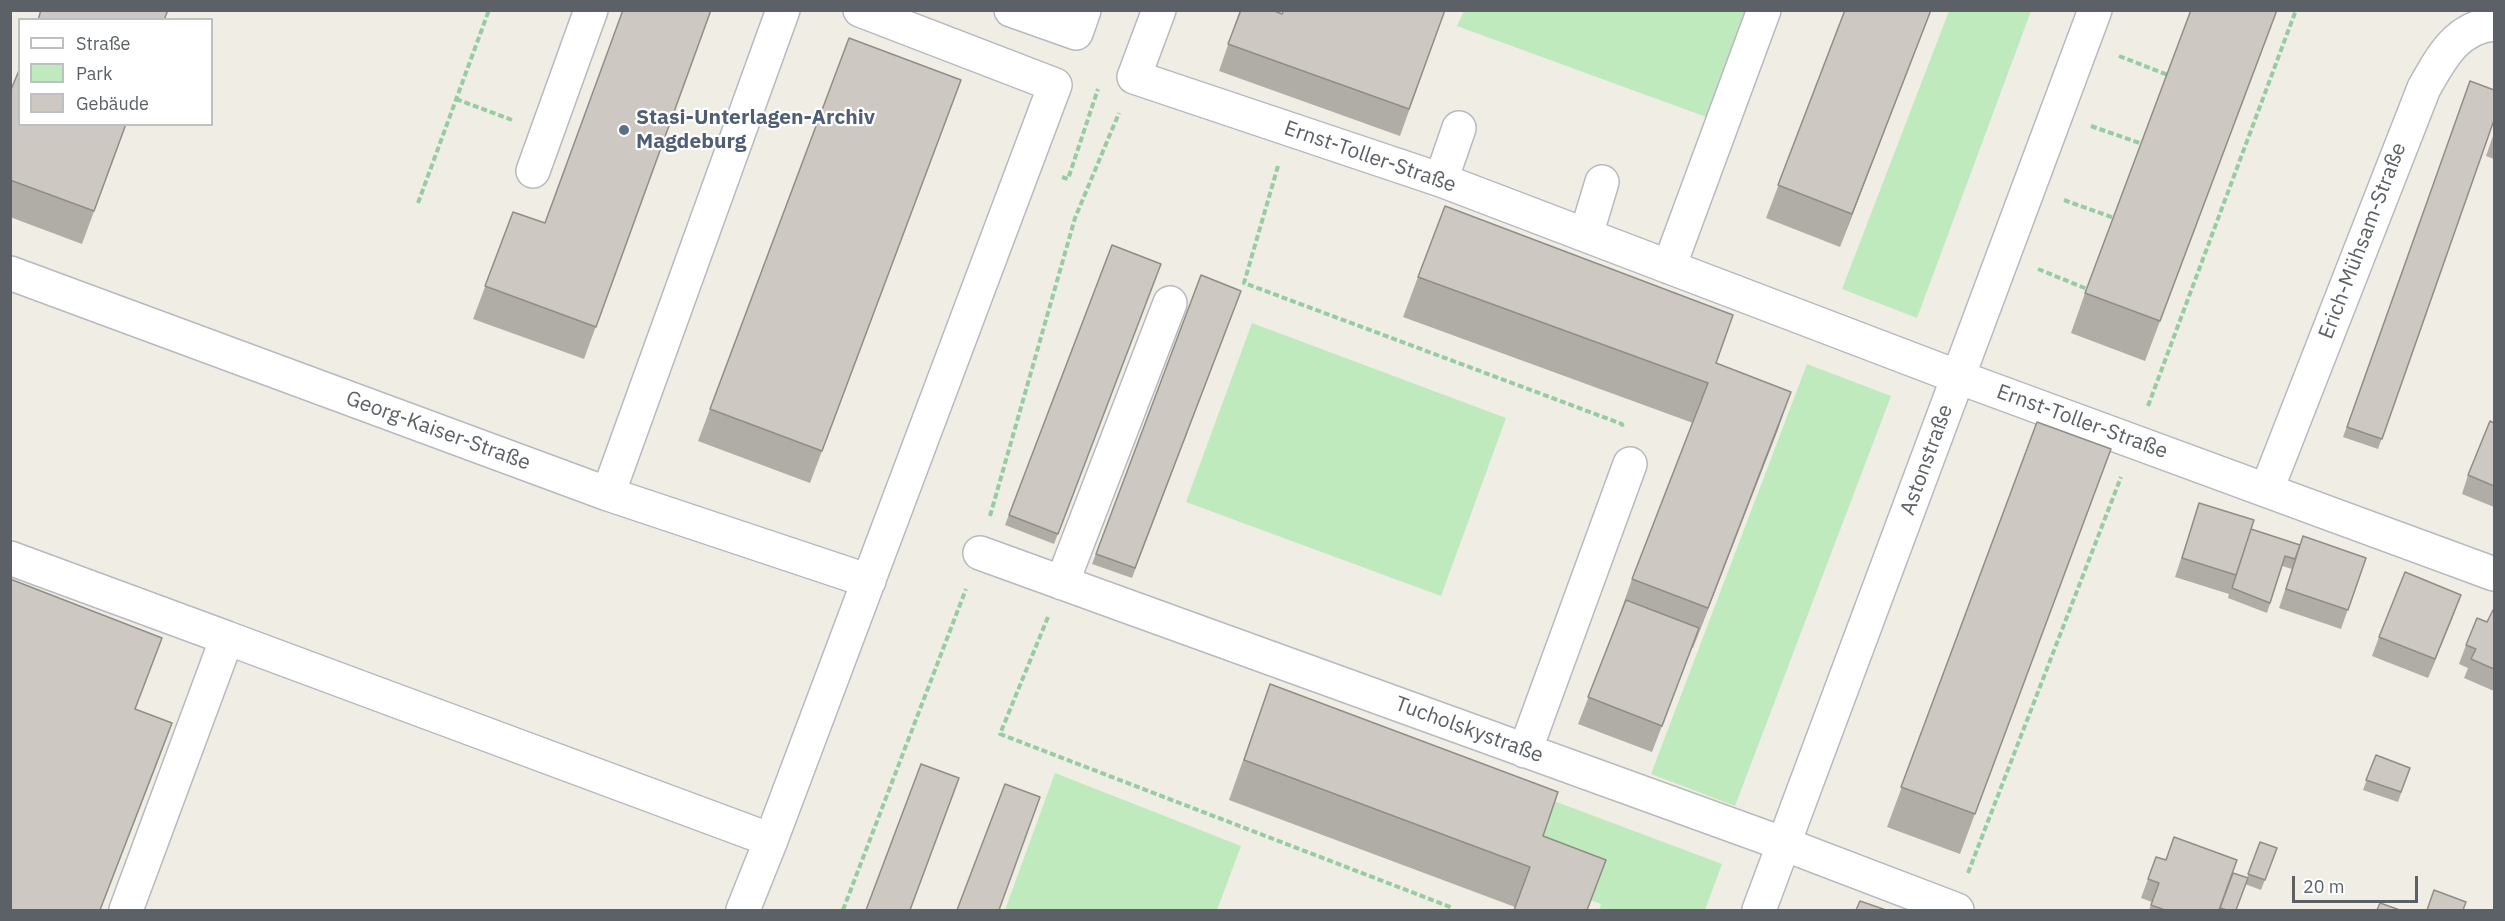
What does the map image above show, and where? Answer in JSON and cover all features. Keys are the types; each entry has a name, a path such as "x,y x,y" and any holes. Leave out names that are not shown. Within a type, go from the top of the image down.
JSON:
{"street":[{"path":"533,171 591,10"},
{"path":"608,494 783,10"},
{"path":"743,910 1055,85 860,10"},
{"path":"1011,10 1076,33 1084,10"},
{"path":"1134,77 1158,10"},
{"path":"1669,267 1764,10"},
{"name":"Astonstraße","path":"1759,910 2095,10"},
{"name":"Erich-Mühsam-Straße","path":"2267,489 2424,88 2439,61 2458,38 2468,31 2494,24"},
{"name":"Ernst-Toller-Straße","path":"1134,77 1441,180 1958,377 2494,574"},
{"path":"1441,180 1459,128"},
{"path":"1586,236 1602,182"},
{"name":"Georg-Kaiser-Straße","path":"10,273 608,494 869,581"},
{"path":"1062,583 1170,303"},
{"path":"1526,751 1630,464"},
{"name":"Tucholskystraße","path":"980,554 1784,844 1957,910"},
{"path":"10,558 771,840"},
{"path":"126,910 227,638"}],"path":[{"path":"418,203 489,10"},
{"path":"2162,367 2296,10"},
{"path":"2114,54 2168,75"},
{"path":"843,910 980,554 1075,219 1134,77"},
{"path":"456,99 497,114"},
{"path":"2089,126 2142,144"},
{"path":"1288,129 1244,284 1622,424 1630,464"},
{"path":"2060,198 2114,218"},
{"path":"2034,267 2087,289"},
{"path":"1973,860 2113,496"},
{"path":"1062,583 1000,735 1453,908"}],"green space":[{"path":"1464,11 1748,11 1709,118 1457,26"},
{"path":"1949,11 2031,11 1917,318 1842,289"},
{"path":"1252,323 1506,418 1441,596 1186,502"},
{"path":"1807,364 1891,396 1735,806 1651,774"},
{"path":"1055,773 1241,846 1217,910 1005,910"},
{"path":"1530,792 1722,864 1705,910 1599,910 1601,904 1527,876"}],"building":[{"path":"41,10 168,10 165,18 39,18"},
{"name":"Stasi-Unterlagen-Archiv Magdeburg","path":"623,10 711,10 596,327 485,286 513,212 545,223"},
{"path":"1241,10 1272,10 1282,14 1284,10 1445,10 1409,109 1228,44"},
{"path":"1845,10 1931,10 1852,214 1778,185"},
{"path":"2191,10 2277,10 2160,321 2085,293"},
{"path":"849,38 961,80 822,451 710,409"},
{"path":"18,73 18,126 125,126 94,211 10,180 10,92"},
{"path":"2470,81 2494,90 2494,120 2382,439 2347,427"},
{"path":"1445,206 1733,315 1716,363 1791,392 1708,608 1632,579 1708,383 1418,277"},
{"path":"1112,245 1161,264 1058,534 1009,515"},
{"path":"1201,275 1241,291 1135,568 1096,554"},
{"path":"2490,421 2494,423 2494,486 2468,475"},
{"path":"2037,422 2111,449 1975,814 1901,787"},
{"path":"2199,503 2254,520 2236,575 2182,558"},
{"path":"2251,529 2300,545 2295,559 2285,556 2270,603 2232,588"},
{"path":"2303,536 2366,558 2348,610 2286,589"},
{"path":"2405,572 2461,595 2435,659 2379,637"},
{"path":"10,579 162,638 135,709 172,723 100,910 10,910"},
{"path":"1626,600 1699,628 1662,726 1588,697"},
{"path":"2493,610 2494,669 2471,659 2476,649 2466,645 2477,618 2487,622"},
{"path":"1270,684 1558,792 1543,836 1606,860 1587,910 1514,910 1530,867 1244,760"},
{"path":"2376,755 2410,768 2401,792 2366,780"},
{"path":"921,764 959,778 910,910 866,910"},
{"path":"1005,784 1040,797 999,910 957,910"},
{"path":"2174,837 2237,860 2219,910 2165,910 2151,905 2159,883 2148,879 2156,857 2166,860"},
{"path":"2260,842 2277,848 2265,880 2248,874"},
{"path":"2233,873 2248,878 2236,910 2227,910 2220,908"},
{"path":"2434,890 2466,902 2463,910 2427,910"},
{"path":"1860,901 1886,910 1856,910"},
{"path":"2380,903 2400,910 2377,910"}],"place":[{"name":"Stasi-Unterlagen-Archiv Magdeburg","path":"624,130"}]}
